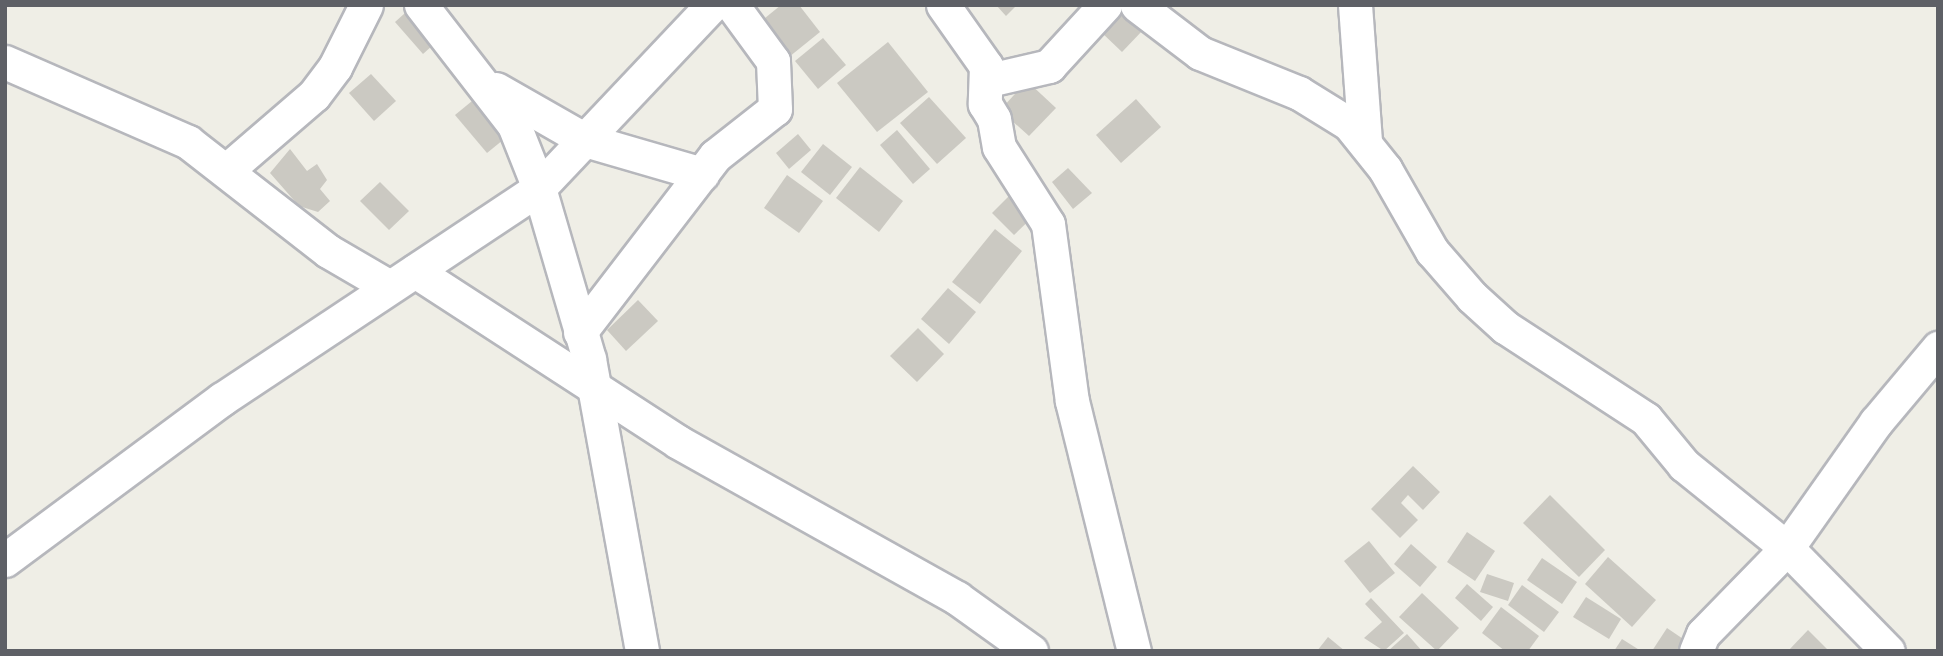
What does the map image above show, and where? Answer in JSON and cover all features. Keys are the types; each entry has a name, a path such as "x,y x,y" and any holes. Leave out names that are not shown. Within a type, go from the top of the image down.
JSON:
{"street":[{"path":"228,169 314,95 335,67 366,5"},
{"path":"421,5 485,82 514,125 539,188 593,382 642,651"},
{"path":"5,560 401,278 539,188 712,5"},
{"path":"580,332 715,156 775,109 773,61 732,5"},
{"path":"943,5 986,65 989,80 985,104 995,119 999,147 1048,224 1072,401 1134,651"},
{"path":"989,80 1049,66 1105,5"},
{"path":"1137,5 1200,53 1299,93 1365,140 1432,251 1472,297 1506,327 1646,419 1684,465 1787,548 1888,651"},
{"path":"1355,5 1365,140"},
{"path":"5,62 188,142 228,169 328,251 401,278 593,382 678,442 957,598 1031,651"},
{"path":"485,82 585,140 702,174"},
{"path":"1696,651 1703,634 1787,548 1875,422 1938,348"}],"building":[{"path":"414,5 443,36 423,54 395,22"},
{"path":"781,5 799,5 820,32 789,57 760,22"},
{"path":"996,5 1017,5 1006,16"},
{"path":"1123,8 1144,29 1122,52 1100,31"},
{"path":"823,38 846,65 818,89 795,61"},
{"path":"888,42 928,92 877,132 837,83"},
{"path":"371,74 396,101 374,121 349,93"},
{"path":"1027,81 1056,108 1029,136 1000,110"},
{"path":"483,92 514,131 487,153 455,115"},
{"path":"929,97 966,138 937,164 900,123"},
{"path":"1136,99 1161,127 1121,163 1096,135"},
{"path":"897,130 930,169 913,184 880,145"},
{"path":"798,134 811,150 789,169 776,153"},
{"path":"823,144 852,167 830,195 801,172"},
{"path":"290,149 307,171 317,164 327,180 320,189 330,201 318,212 299,206 270,173"},
{"path":"860,167 903,201 879,232 836,198"},
{"path":"1068,168 1092,193 1073,209 1052,182"},
{"path":"787,175 823,201 799,233 764,208"},
{"path":"380,182 409,211 389,230 360,201"},
{"path":"1018,187 1040,210 1014,235 992,213"},
{"path":"995,229 1022,251 980,304 952,282"},
{"path":"948,288 976,312 949,344 921,319"},
{"path":"638,300 658,321 626,351 607,330"},
{"path":"918,328 944,354 917,382 890,356"},
{"path":"1413,466 1440,492 1423,510 1408,495 1401,503 1418,520 1400,538 1371,509"},
{"path":"1550,495 1605,550 1579,577 1523,523"},
{"path":"1467,532 1495,551 1475,581 1447,562"},
{"path":"1369,541 1395,573 1370,593 1344,561"},
{"path":"1411,544 1437,567 1420,587 1394,564"},
{"path":"1608,557 1656,600 1632,627 1585,584"},
{"path":"1542,558 1577,582 1562,604 1527,580"},
{"path":"1487,574 1514,583 1508,601 1480,592"},
{"path":"1467,584 1493,607 1481,621 1455,598"},
{"path":"1522,585 1559,612 1544,632 1508,605"},
{"path":"1422,593 1459,628 1437,651 1399,617"},
{"path":"1586,597 1621,619 1609,639 1573,617"},
{"path":"1371,598 1404,633 1384,651 1364,638 1382,622 1365,604"},
{"path":"1501,607 1539,636 1528,651 1505,651 1482,633"},
{"path":"1667,628 1689,643 1684,651 1652,651"},
{"path":"1808,630 1829,651 1788,651"},
{"path":"1407,634 1422,651 1388,651"},
{"path":"1328,637 1345,651 1317,651"},
{"path":"1622,639 1641,651 1614,651"}]}
